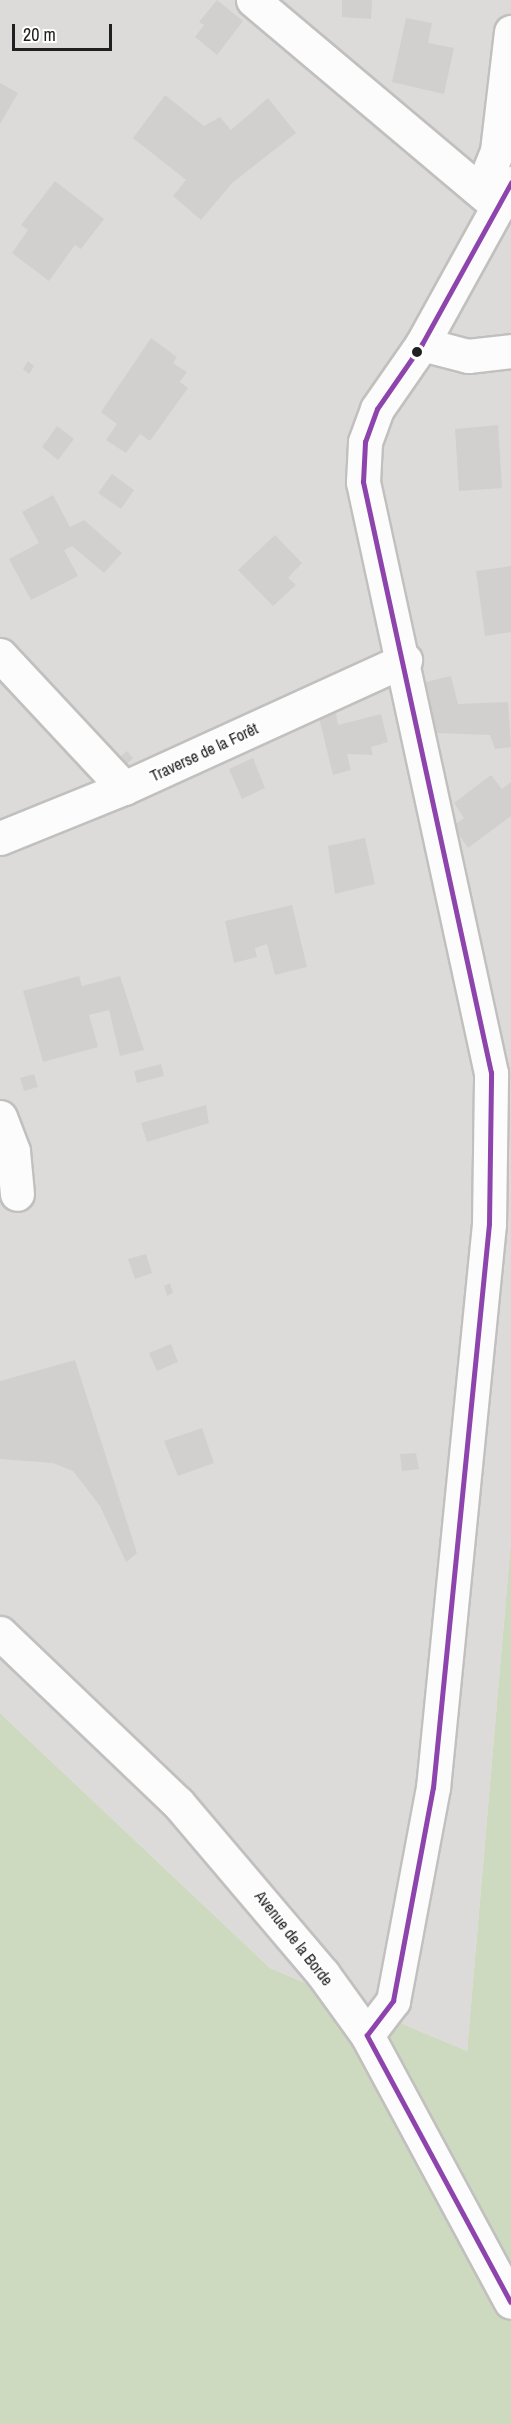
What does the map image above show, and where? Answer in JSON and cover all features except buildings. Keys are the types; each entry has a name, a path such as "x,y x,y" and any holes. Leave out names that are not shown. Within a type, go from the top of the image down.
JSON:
{"street":[{"path":"253,0 497,194"},
{"path":"367,2035 393,2001 434,1788 489,1224 491,1073 405,660 363,482 364,442 377,409 422,344 497,194 497,151 511,32"},
{"path":"422,344 468,356 511,351"},
{"path":"0,655 124,788"},
{"name":"Traverse de la Forêt","path":"0,838 124,788 405,660"},
{"path":"0,1117 13,1152 17,1194"},
{"name":"Avenue de la Borde","path":"0,1632 178,1803 253,1886 367,2035 511,2302"}],"shaded area":[{"path":"0,0 511,0 511,1540 467,2051 270,1968 0,1713"}],"green space":[{"path":"511,1540 511,2424 0,2424 0,1713 270,1968 467,2051"}],"transit line":[{"path":"367,2035 393,2001 433,1788 489,1224 491,1073 363,482 365,442 377,409 422,344 511,183"},
{"path":"367,2035 511,2302"}]}
